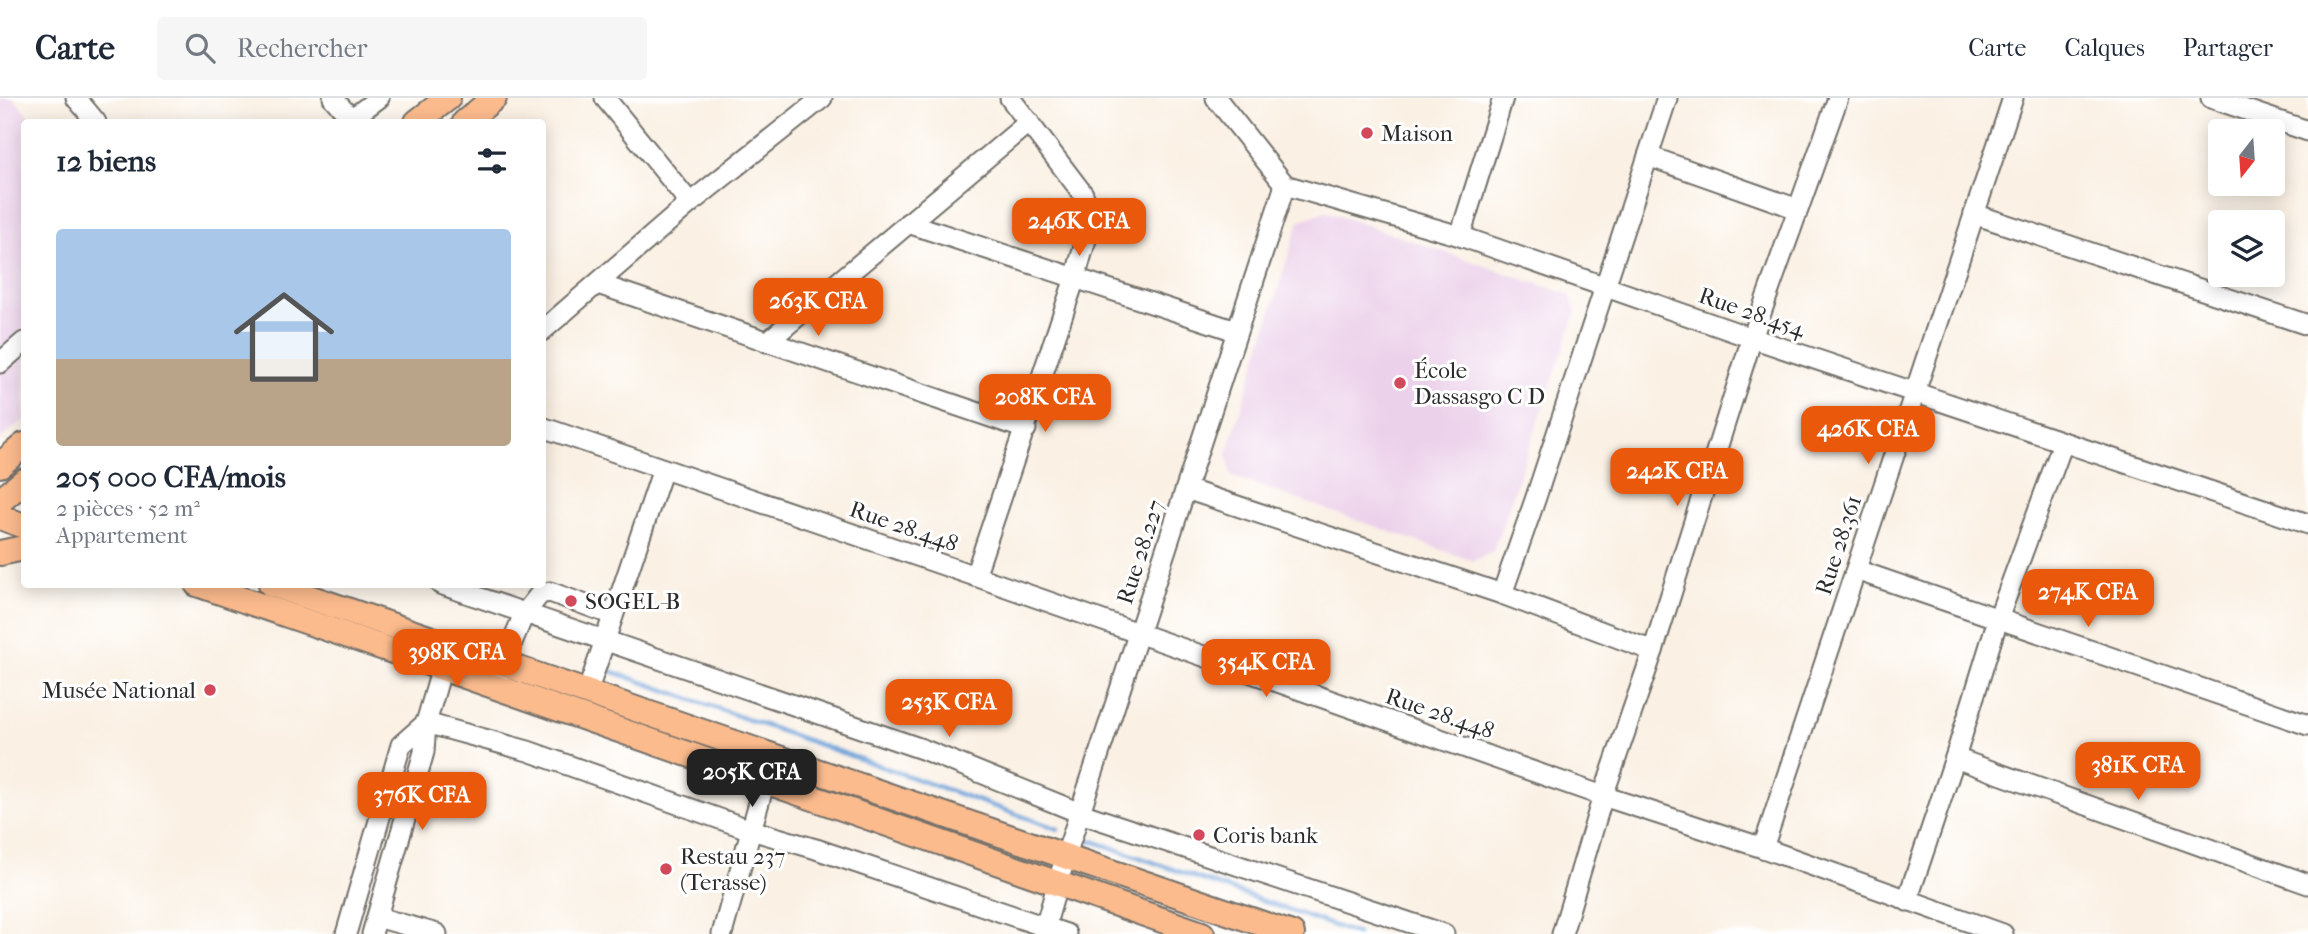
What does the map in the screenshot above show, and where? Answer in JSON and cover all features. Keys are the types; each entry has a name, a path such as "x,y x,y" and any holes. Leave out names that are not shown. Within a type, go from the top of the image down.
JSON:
{"main road":[{"path":"421,119 448,98"},
{"path":"469,119 494,98"},
{"path":"0,465 21,448"},
{"path":"10,497 21,520"},
{"path":"0,553 21,549"},
{"path":"211,588 445,656"},
{"path":"281,588 445,656 765,781 1202,934"},
{"path":"498,675 587,693 1292,934"}],"street":[{"path":"76,98 94,119"},
{"path":"333,98 349,119"},
{"path":"354,119 379,98"},
{"path":"605,98 690,203"},
{"path":"546,328 690,203 822,98"},
{"path":"975,576 1026,429 1091,222 1083,194 1010,98"},
{"path":"1216,98 1284,185"},
{"path":"1460,236 1503,98"},
{"path":"1502,594 1667,98"},
{"path":"1562,934 1603,796 1653,651 1752,338 1838,98"},
{"name":"Rue 28.361","path":"1763,848 2013,98"},
{"path":"2211,98 2308,131"},
{"path":"766,342 1029,122"},
{"path":"1648,156 1798,209"},
{"name":"Rue 28.454","path":"1284,185 1460,236 1752,338 2308,524"},
{"name":"Rue 28.227","path":"1044,930 1284,185"},
{"path":"1975,214 2308,325"},
{"path":"908,223 1236,331"},
{"path":"598,284 1026,429"},
{"path":"0,363 21,345"},
{"name":"Rue 28.448","path":"546,428 1603,796 1763,848 2003,934"},
{"path":"1907,901 1998,619 2063,443"},
{"path":"587,693 663,469"},
{"path":"1186,489 1502,594 1653,651"},
{"path":"1856,570 2308,725"},
{"path":"451,588 922,749 1080,813 1444,934"},
{"path":"498,675 524,614 540,594 550,592 613,615"},
{"path":"436,934 375,925 424,752 426,723 445,656"},
{"path":"426,723 528,751 1044,930 1066,934"},
{"path":"346,934 401,745 426,723"},
{"path":"722,934 774,756"},
{"path":"1955,758 2308,884"}],"shaded area":[{"path":"0,98 13,98 32,119 21,119 21,422 0,439"},
{"name":"École Dassasgo C D","path":"1325,211 1570,295 1576,312 1493,552 1473,561 1231,476 1227,454 1299,221"}],"waterway":[{"path":"611,671 1058,829"},
{"path":"1087,839 1357,934"}],"place":[{"name":"Maison","path":"1367,133"},
{"name":"École Dassasgo C D","path":"1400,383"},
{"name":"SOGEL-B","path":"571,601"},
{"name":"Musée National","path":"210,690"},
{"name":"Coris bank","path":"1199,835"},
{"name":"Restau 237 (Terasse)","path":"666,869"}]}
